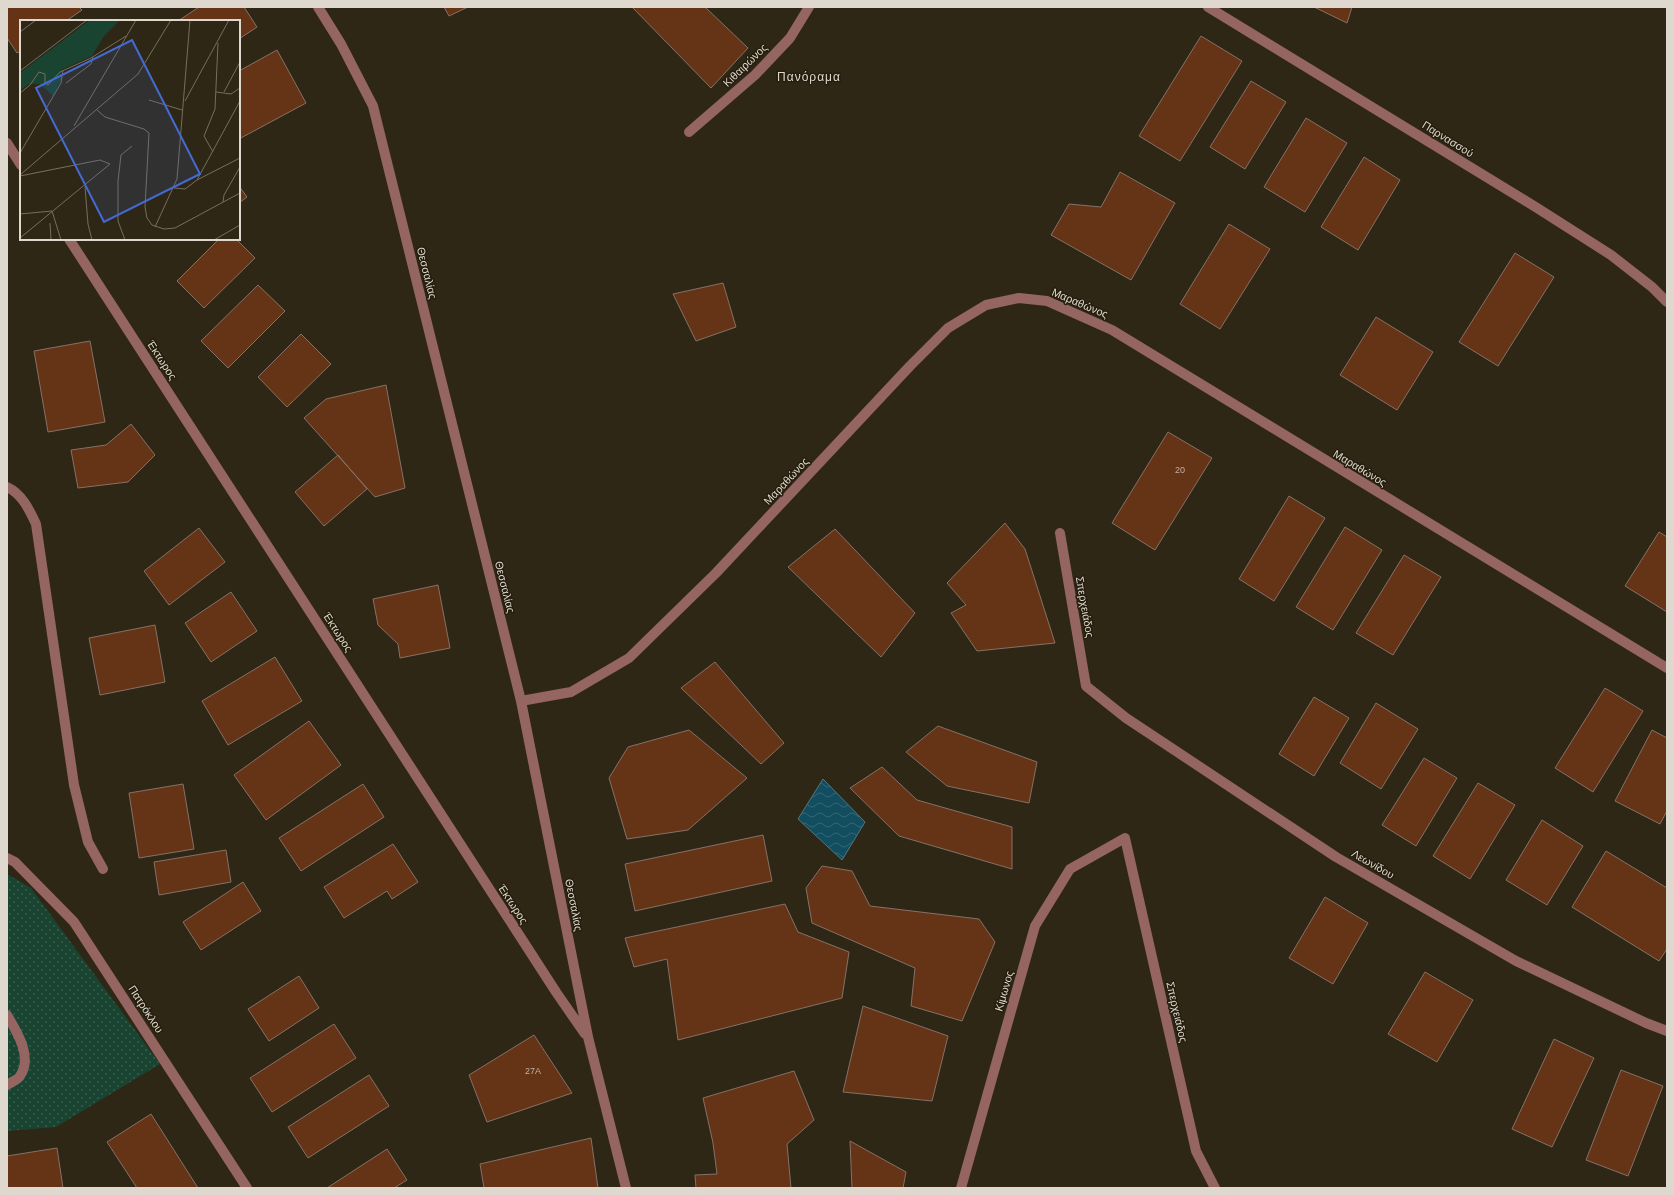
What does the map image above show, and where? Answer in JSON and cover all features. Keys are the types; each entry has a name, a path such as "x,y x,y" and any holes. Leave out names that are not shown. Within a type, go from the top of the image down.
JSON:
{"street":[{"name":"Θεσσαλίας","path":"318,7 341,44 373,106 521,701 588,1037 626,1188"},
{"name":"Κιθαιρώνος","path":"689,132 756,75 790,38 809,7"},
{"name":"Παρνασσού","path":"1208,7 1547,214 1611,255 1652,287 1667,302"},
{"path":"7,143 20,163"},
{"name":"Έκτωρος","path":"70,240 551,985 588,1037"},
{"name":"Μαραθώνος","path":"521,701 571,692 629,658 716,573 910,366 948,328 986,304 1020,298 1047,301 1112,330 1667,668"},
{"path":"7,487 15,491 28,506 36,524 74,785 88,842 103,868"},
{"name":"Σπερχειάδος","path":"1060,533 1086,686"},
{"name":"Λεωνίδου","path":"1086,686 1126,718 1336,856 1516,961 1667,1031"},
{"name":"Σπερχειάδος","path":"1125,838 1196,1151 1215,1188"},
{"name":"Κίμωνος","path":"961,1188 1035,926 1070,869 1125,838"},
{"name":"Πατρόκλου","path":"7,858 15,862 74,922 247,1188"},
{"path":"7,1015 19,1036 26,1060 20,1077 7,1085"}],"green space":[{"path":"7,874 31,888 160,1064 56,1127 7,1131"}],"water":[{"path":"823,779 865,822 842,860 798,819"}],"building":[{"path":"7,7 79,7 82,10 67,20 20,20 20,52 17,53 7,38"},
{"path":"199,7 244,7 257,27 240,38 240,20 180,20"},
{"path":"444,7 468,7 449,16"},
{"path":"632,7 705,7 748,48 711,88"},
{"path":"1314,7 1352,7 1347,23"},
{"path":"1201,36 1242,61 1180,161 1139,136"},
{"path":"277,50 306,103 240,138 240,70"},
{"path":"1251,81 1286,102 1245,169 1210,147"},
{"path":"1306,118 1347,143 1305,212 1264,187"},
{"path":"1364,157 1400,180 1358,250 1321,227"},
{"path":"1120,172 1175,203 1131,280 1051,235 1069,204 1101,207"},
{"path":"240,187 247,197 240,202"},
{"path":"1229,224 1270,249 1220,329 1180,304"},
{"path":"218,240 237,240 255,258 204,308 177,281"},
{"path":"1515,253 1554,277 1498,366 1459,342"},
{"path":"723,283 736,327 696,341 673,294"},
{"path":"258,285 285,311 228,368 201,341"},
{"path":"1376,317 1433,352 1397,410 1340,375"},
{"path":"301,334 331,364 287,407 258,377"},
{"path":"90,341 105,422 48,432 34,351"},
{"path":"386,385 405,488 375,497 304,418 326,399"},
{"path":"131,424 155,455 128,482 78,488 71,450 106,445"},
{"path":"1168,432 1212,458 1155,550 1112,523"},
{"path":"338,455 367,489 324,526 295,492"},
{"path":"1289,496 1325,518 1274,601 1239,579"},
{"path":"1005,523 1025,549 1055,643 977,651 951,613 966,605 947,583"},
{"path":"1345,527 1382,550 1333,630 1296,607"},
{"path":"199,528 225,562 169,605 144,571"},
{"path":"835,529 915,613 881,657 788,567"},
{"path":"1659,532 1667,537 1667,612 1625,586"},
{"path":"1404,555 1441,577 1393,655 1356,633"},
{"path":"438,585 450,648 400,658 398,644 378,625 373,599"},
{"path":"231,592 257,631 211,662 185,623"},
{"path":"155,625 165,682 100,695 89,638"},
{"path":"275,657 302,701 228,745 202,701"},
{"path":"715,662 784,743 761,764 681,688"},
{"path":"1605,688 1643,711 1593,792 1555,768"},
{"path":"1314,697 1349,718 1314,776 1279,754"},
{"path":"1376,703 1418,729 1381,789 1340,763"},
{"path":"309,721 341,765 266,820 234,775"},
{"path":"938,726 1037,762 1029,803 947,786 906,752"},
{"path":"689,730 747,778 688,830 627,839 609,778 628,747"},
{"path":"1652,730 1667,738 1667,811 1660,824 1615,801"},
{"path":"1424,758 1457,778 1416,846 1382,825"},
{"path":"882,767 917,800 1012,827 1012,869 899,836 850,788"},
{"path":"1478,783 1515,805 1470,879 1433,856"},
{"path":"183,784 194,849 139,858 129,793"},
{"path":"363,784 384,817 301,871 279,838"},
{"path":"1542,820 1583,846 1547,905 1506,880"},
{"path":"763,835 772,881 635,911 625,864"},
{"path":"393,844 418,882 392,899 387,891 344,918 324,887"},
{"path":"226,850 231,882 159,895 154,862"},
{"path":"1606,851 1667,888 1667,949 1659,961 1572,907"},
{"path":"822,866 852,871 870,906 979,919 995,942 962,1021 911,1006 915,968 812,923 806,888"},
{"path":"243,882 261,911 201,950 183,922"},
{"path":"1325,897 1368,923 1333,984 1289,958"},
{"path":"785,904 798,932 849,952 842,998 678,1040 667,959 634,967 625,938"},
{"path":"1425,972 1473,1000 1437,1062 1388,1034"},
{"path":"299,976 319,1008 269,1041 248,1009"},
{"path":"863,1006 948,1036 932,1101 843,1092"},
{"path":"334,1024 356,1058 272,1112 250,1078"},
{"path":"534,1035 572,1093 487,1122 469,1075"},
{"path":"1554,1039 1594,1058 1552,1147 1512,1129"},
{"path":"1621,1070 1663,1086 1628,1176 1586,1160"},
{"path":"794,1071 814,1120 787,1144 791,1188 696,1188 695,1175 717,1174 713,1143 703,1098"},
{"path":"369,1075 389,1106 308,1158 288,1127"},
{"path":"151,1114 198,1188 137,1188 107,1142"},
{"path":"591,1138 598,1188 484,1188 480,1164"},
{"path":"850,1141 906,1172 903,1188 852,1188"},
{"path":"57,1148 63,1188 7,1188 7,1156"},
{"path":"387,1149 407,1180 394,1188 327,1188"}],"district":[{"name":"Πανόραμα","path":"809,77"}]}
